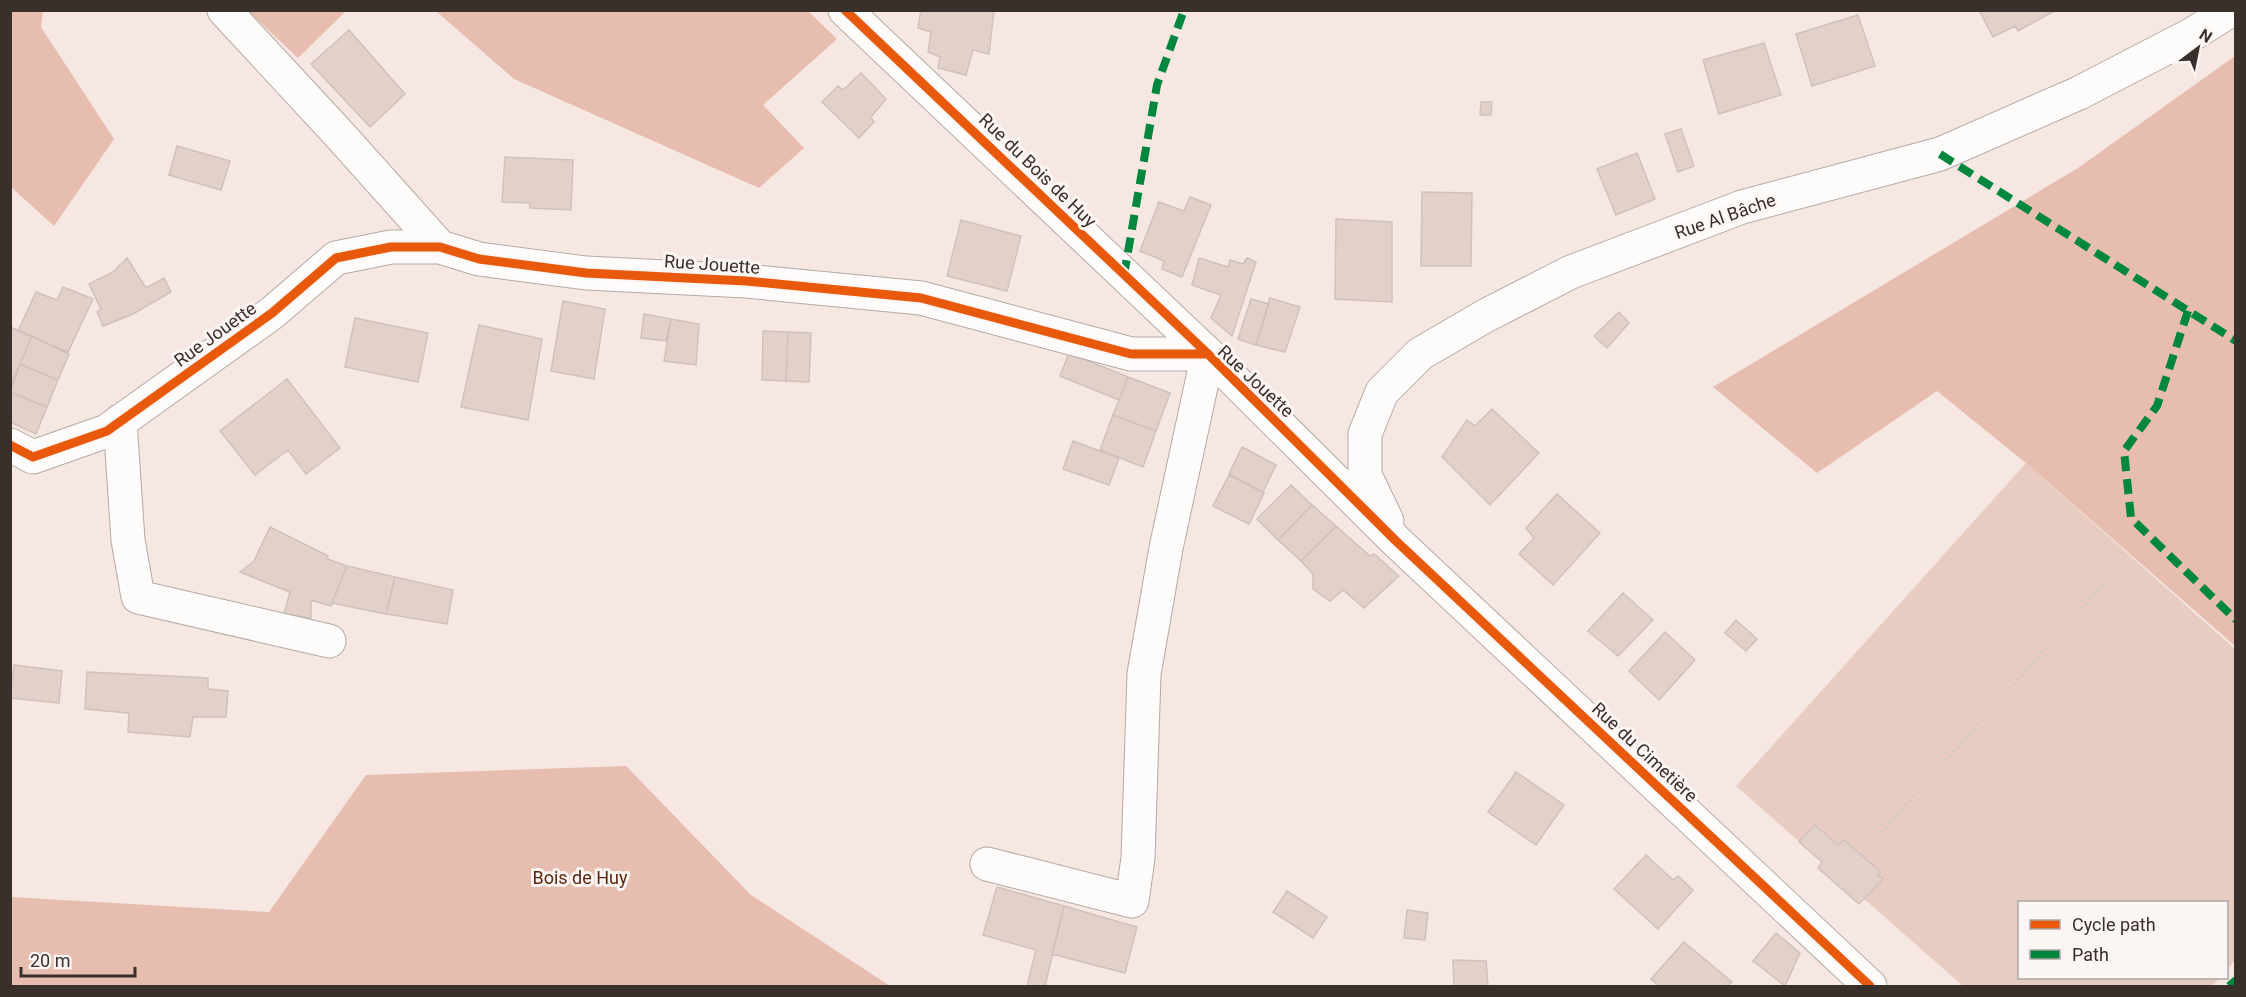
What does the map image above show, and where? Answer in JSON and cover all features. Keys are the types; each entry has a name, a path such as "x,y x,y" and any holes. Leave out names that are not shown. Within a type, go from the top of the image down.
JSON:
{"street":[{"path":"224,10 440,247"},
{"name":"Rue du Bois de Huy","path":"845,10 1208,354"},
{"name":"Rue Al Bâche","path":"1396,541 1365,475 1365,434 1382,392 1420,354 1485,316 1571,272 1742,207 1940,154 2079,93 2191,35 2231,10"},
{"name":"Rue Jouette","path":"10,445 33,458 107,431 272,313 336,258 391,247 440,247 479,259 586,273 746,281 921,298 1131,354 1208,354 1396,541"},
{"path":"987,864 1132,901 1138,858 1144,674 1167,548 1208,354"},
{"path":"120,421 128,540 138,597 328,641"},
{"name":"Rue du Cimetière","path":"1396,541 1870,987"}],"path":[{"path":"1862,855 2109,577"}],"shaded area":[{"path":"2026,463 2235,649 2235,960 2228,969 2228,901 2018,901 2018,979 2219,979 2212,986 1963,986 1736,786"}],"green space":[{"path":"11,10 43,11 41,27 114,139 54,226 11,187"},
{"path":"248,11 346,11 298,58"},
{"path":"436,11 808,11 837,39 763,105 804,148 759,188 514,79"},
{"path":"2235,56 2235,646 2026,463 1937,391 1817,473 1713,387 2078,168"},
{"name":"Bois de Huy","path":"626,766 751,895 890,986 11,986 11,897 269,912 366,775"}],"building":[{"path":"921,10 994,10 989,54 973,50 966,75 938,68 940,57 928,52 931,32 918,28"},
{"path":"1979,10 2056,10 2018,31 2015,26 1993,37"},
{"path":"1858,15 1875,66 1812,86 1796,34"},
{"path":"349,30 405,94 370,127 311,64"},
{"path":"1764,43 1781,95 1719,114 1703,60"},
{"path":"861,73 886,99 871,117 874,122 859,138 822,102 838,86 843,90"},
{"path":"1481,102 1492,102 1491,115 1480,115"},
{"path":"1681,129 1694,166 1678,172 1665,134"},
{"path":"177,146 230,161 221,190 169,175"},
{"path":"1637,153 1655,199 1616,215 1597,169"},
{"path":"505,157 573,160 571,210 530,208 530,203 502,202"},
{"path":"1422,192 1472,193 1471,266 1421,266"},
{"path":"1190,197 1211,205 1182,277 1162,269 1164,261 1140,251 1159,202 1184,211"},
{"path":"1336,219 1392,222 1392,302 1335,299"},
{"path":"961,220 1021,236 1007,291 947,276"},
{"path":"127,258 146,288 164,278 171,292 133,314 103,326 97,312 101,309 89,284 113,272"},
{"path":"1199,258 1228,267 1230,260 1243,264 1247,258 1256,262 1232,336 1211,318 1221,295 1192,285"},
{"path":"63,287 93,299 68,352 18,331 36,292 57,300"},
{"path":"1270,298 1300,307 1285,352 1256,345"},
{"path":"1251,299 1269,304 1256,345 1238,339"},
{"path":"563,301 605,309 594,379 551,371"},
{"path":"1619,312 1629,323 1607,348 1594,336"},
{"path":"644,314 671,319 666,341 641,338"},
{"path":"355,318 428,333 418,382 345,367"},
{"path":"671,319 699,324 696,365 664,361"},
{"path":"479,325 542,339 528,420 461,407"},
{"path":"10,327 32,336 10,387"},
{"path":"763,331 788,332 786,381 762,380"},
{"path":"788,332 811,333 809,382 786,381"},
{"path":"32,336 69,354 58,380 20,364"},
{"path":"1069,353 1128,377 1119,400 1060,376"},
{"path":"20,364 58,380 47,407 10,392"},
{"path":"1128,377 1170,393 1156,431 1113,415"},
{"path":"287,379 340,448 306,474 288,450 255,475 220,431"},
{"path":"10,392 47,407 36,434 10,422"},
{"path":"1492,409 1539,453 1490,505 1442,457 1467,420 1475,426"},
{"path":"1113,415 1156,431 1143,467 1100,450"},
{"path":"1073,441 1119,458 1109,485 1063,469"},
{"path":"1242,447 1276,465 1263,492 1229,474"},
{"path":"1229,475 1264,493 1249,524 1213,506"},
{"path":"1291,485 1312,505 1278,540 1257,519"},
{"path":"1557,494 1600,533 1553,585 1519,554 1534,538 1526,528"},
{"path":"1312,505 1336,526 1301,561 1278,540"},
{"path":"1336,526 1370,556 1374,554 1399,576 1364,608 1343,590 1330,601 1313,589 1313,574 1301,561"},
{"path":"270,527 328,556 327,559 347,566 331,606 311,600 311,618 284,614 290,592 240,572 254,561"},
{"path":"347,566 395,577 386,614 332,603"},
{"path":"395,577 453,590 447,624 386,614"},
{"path":"1623,593 1653,620 1618,656 1588,631"},
{"path":"1736,620 1757,639 1746,651 1725,633"},
{"path":"1665,632 1695,660 1659,700 1629,671"},
{"path":"14,665 62,671 59,703 10,698"},
{"path":"87,672 208,678 208,689 228,691 226,717 193,717 190,737 128,732 129,713 85,709"},
{"path":"1516,772 1564,805 1536,845 1488,812"},
{"path":"1815,825 1838,845 1844,840 1881,872 1878,875 1883,879 1859,904 1818,868 1822,862 1799,842"},
{"path":"1646,855 1673,880 1678,876 1693,890 1658,929 1614,889"},
{"path":"997,887 1064,906 1045,986 1027,986 1036,950 983,935"},
{"path":"1287,891 1327,917 1313,938 1273,912"},
{"path":"1064,906 1137,927 1125,973 1052,954"},
{"path":"1407,910 1428,913 1425,940 1404,938"},
{"path":"1776,933 1800,953 1785,986 1753,961"},
{"path":"1684,942 1732,982 1727,986 1659,986 1651,979"},
{"path":"1453,960 1486,961 1488,986 1454,986"}],"marked path":[{"path":"1124,275 1157,85 1184,10"},
{"path":"1940,154 2236,341"},
{"path":"2188,311 2157,406 2124,451 2131,518 2236,620"},
{"path":"2229,986 2236,980"}],"cycle path":[{"path":"845,10 1208,354 1396,541 1870,986"},
{"path":"10,445 33,457 107,431 272,313 336,258 391,247 440,247 479,259 586,273 746,281 921,298 1131,354 1208,354"}]}
